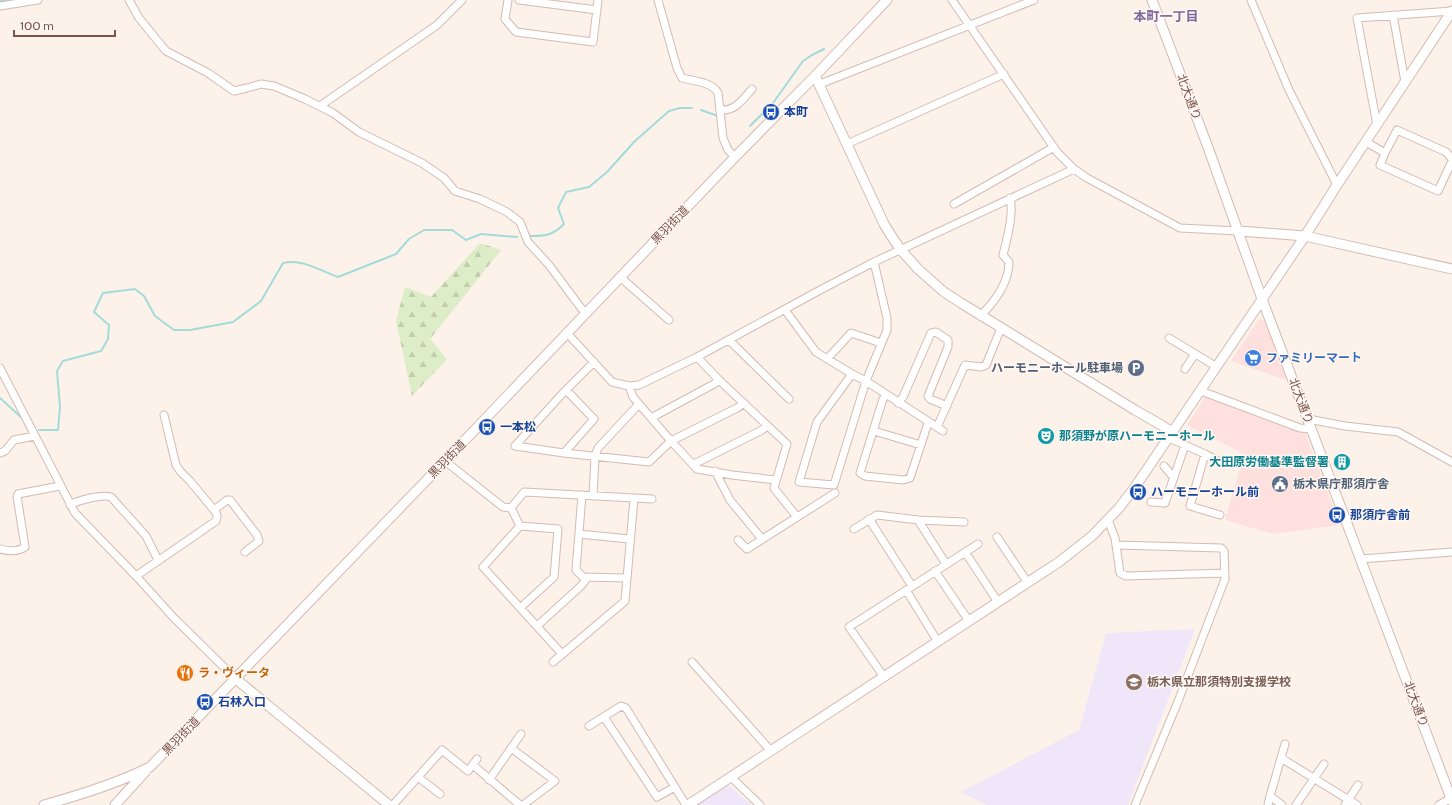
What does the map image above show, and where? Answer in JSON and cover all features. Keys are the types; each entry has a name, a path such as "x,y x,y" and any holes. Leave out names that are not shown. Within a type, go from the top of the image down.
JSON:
{"street":[{"path":"0,6 38,0"},
{"path":"129,0 139,18 166,51 208,73 234,91 261,84 274,86 320,106 333,113 359,132 422,163 444,178 454,191 480,199 507,212 520,222 528,242 549,265 586,313"},
{"path":"320,106 437,25 462,0"},
{"path":"508,0 505,19 516,32 593,42 598,0"},
{"path":"525,0 597,10"},
{"path":"658,0 677,68 682,78 708,84 716,89 721,110 725,144 728,150 735,157"},
{"name":"黒羽街道","path":"44,805 102,788 133,776 150,767 735,157 817,80 887,0"},
{"path":"952,0 1054,147 1074,169 1180,228 1306,236 1452,269"},
{"path":"1034,0 970,26 817,80 884,224 901,250 930,280 944,292 980,316 1163,426 1171,435 1185,445 1220,462"},
{"name":"北大通り","path":"1152,0 1239,231 1262,299 1451,800"},
{"path":"1251,0 1289,90 1337,185"},
{"path":"1377,125 1356,18 1452,11"},
{"path":"589,726 621,706 626,708 687,805 772,752 1059,562 1092,536 1108,520 1135,487 1202,391 1262,299 1306,236 1337,185 1452,11"},
{"path":"1393,15 1405,82"},
{"path":"846,144 1004,74"},
{"path":"721,110 729,110 733,108 752,89"},
{"path":"1397,130 1446,152 1452,160 1438,191 1380,165 1397,130"},
{"path":"1366,142 1385,153"},
{"path":"954,204 1054,147"},
{"path":"567,333 612,382 629,386 639,385 697,357 874,262 1074,169"},
{"path":"980,316 992,304 1004,283 1009,268 1009,262 1003,255 1007,240 1010,198"},
{"path":"852,374 817,422 800,482 834,485 866,381 887,330 887,318 874,262"},
{"path":"620,277 669,320"},
{"path":"785,310 816,352 866,381 928,423 940,429 947,406 965,365 981,367 986,365 1001,328"},
{"path":"898,403 931,333 936,332 948,340 948,347 928,396 930,399 947,406"},
{"path":"827,359 851,333 881,342"},
{"path":"1169,338 1217,367"},
{"path":"729,340 789,399"},
{"path":"1185,369 1195,354"},
{"path":"697,357 718,380 787,444 774,488 797,517"},
{"path":"594,362 566,390 515,446 649,462 671,441 737,408 744,403"},
{"path":"0,368 70,505 84,523 136,576 174,618 236,679 389,805"},
{"path":"651,418 714,384 718,380"},
{"path":"629,386 633,397 697,469 776,480"},
{"path":"564,453 594,419 566,390"},
{"path":"1202,391 1300,428 1312,429"},
{"path":"886,395 883,399 860,473 865,476 903,480 910,478 928,423"},
{"path":"593,496 595,456 598,448 639,404"},
{"path":"136,576 216,521 217,515 214,510 176,465 164,415"},
{"path":"1308,420 1398,432 1452,462"},
{"path":"694,464 762,430 767,426"},
{"path":"874,431 921,445"},
{"path":"0,453 5,451 14,440 35,436"},
{"path":"1151,502 1165,503 1185,445"},
{"path":"1205,454 1190,506 1220,515"},
{"path":"445,461 503,507 511,508"},
{"path":"1164,466 1174,478"},
{"path":"715,471 730,500 762,539"},
{"path":"0,549 9,551 20,550 25,547 16,499 18,494 60,486"},
{"path":"511,508 524,492 652,500"},
{"path":"738,540 746,549 835,493"},
{"path":"582,495 576,570 583,577 587,578 626,578"},
{"path":"70,505 77,501 106,496 111,497 146,536 158,560"},
{"path":"553,662 625,601 634,499"},
{"path":"214,510 227,500 230,500 258,535 259,541 245,552"},
{"path":"511,508 520,526"},
{"path":"854,529 877,515 918,520 964,522"},
{"path":"869,519 912,586"},
{"path":"918,520 946,564"},
{"path":"1108,520 1116,538 1120,573 1126,576 1225,573"},
{"path":"520,526 558,529 554,577 520,608"},
{"path":"520,526 483,567 562,654"},
{"path":"579,534 630,539"},
{"path":"997,537 1028,582"},
{"path":"884,677 849,626 978,544"},
{"path":"1117,545 1221,548 1224,551 1225,579 1135,805"},
{"path":"965,552 998,602"},
{"path":"1361,559 1452,552"},
{"path":"935,572 969,621"},
{"path":"537,626 581,586 587,578"},
{"path":"906,590 938,642"},
{"path":"692,662 772,752"},
{"path":"604,717 657,797 675,787"},
{"path":"490,780 521,734"},
{"path":"1268,805 1285,744"},
{"path":"473,765 522,805 555,781 511,748"},
{"path":"393,805 442,750 468,771 477,759"},
{"path":"1281,758 1347,802 1357,805"},
{"path":"1296,805 1324,764"},
{"path":"115,805 150,767"},
{"path":"418,777 440,794"},
{"path":"731,777 760,805"},
{"path":"1347,802 1358,784"},
{"path":"1270,796 1282,805"},
{"path":"1439,805 1451,800"}],"shaded area":[{"path":"1259,319 1265,321 1286,380 1231,361"},
{"path":"1205,397 1305,433 1340,525 1273,534 1225,520 1244,454 1187,425"},
{"name":"栃木県立那須特別支援学校","path":"1195,629 1128,805 987,805 961,792 1079,730 1106,633"},
{"path":"729,785 752,805 697,805"}],"green space":[{"path":"480,243 501,250 430,339 447,359 412,396 396,321 405,287 431,297"}],"waterway":[{"path":"0,1 8,0"},
{"path":"750,126 773,103 803,61 824,49"},
{"path":"529,236 540,236 552,233 560,228 564,224 558,208 566,192 589,187 607,172 635,141 669,111 680,108 692,108"},
{"path":"701,110 718,116"},
{"path":"39,430 58,430 60,407 57,371 63,361 101,351 108,339 109,325 94,312 103,293 135,289 144,296 155,316 174,330 190,330 233,322 261,301 283,263 297,262 338,277 396,254 409,239 424,230 452,230 466,240 481,234 517,237"},
{"path":"0,398 23,419"}],"place":[{"name":"本町","path":"771,112"},
{"name":"ファミリーマート","path":"1253,358"},
{"name":"ハーモニーホール駐車場","path":"1136,368"},
{"name":"一本松","path":"487,427"},
{"name":"那須野が原ハーモニーホール","path":"1046,436"},
{"name":"大田原労働基準監督署","path":"1342,462"},
{"name":"栃木県庁那須庁舎","path":"1280,484"},
{"name":"ハーモニーホール前","path":"1138,492"},
{"name":"那須庁舎前","path":"1337,515"},
{"name":"ラ・ヴィータ","path":"185,673"},
{"name":"栃木県立那須特別支援学校","path":"1134,682"},
{"name":"石林入口","path":"205,702"}],"district":[{"name":"本町一丁目","path":"1166,16"}]}
